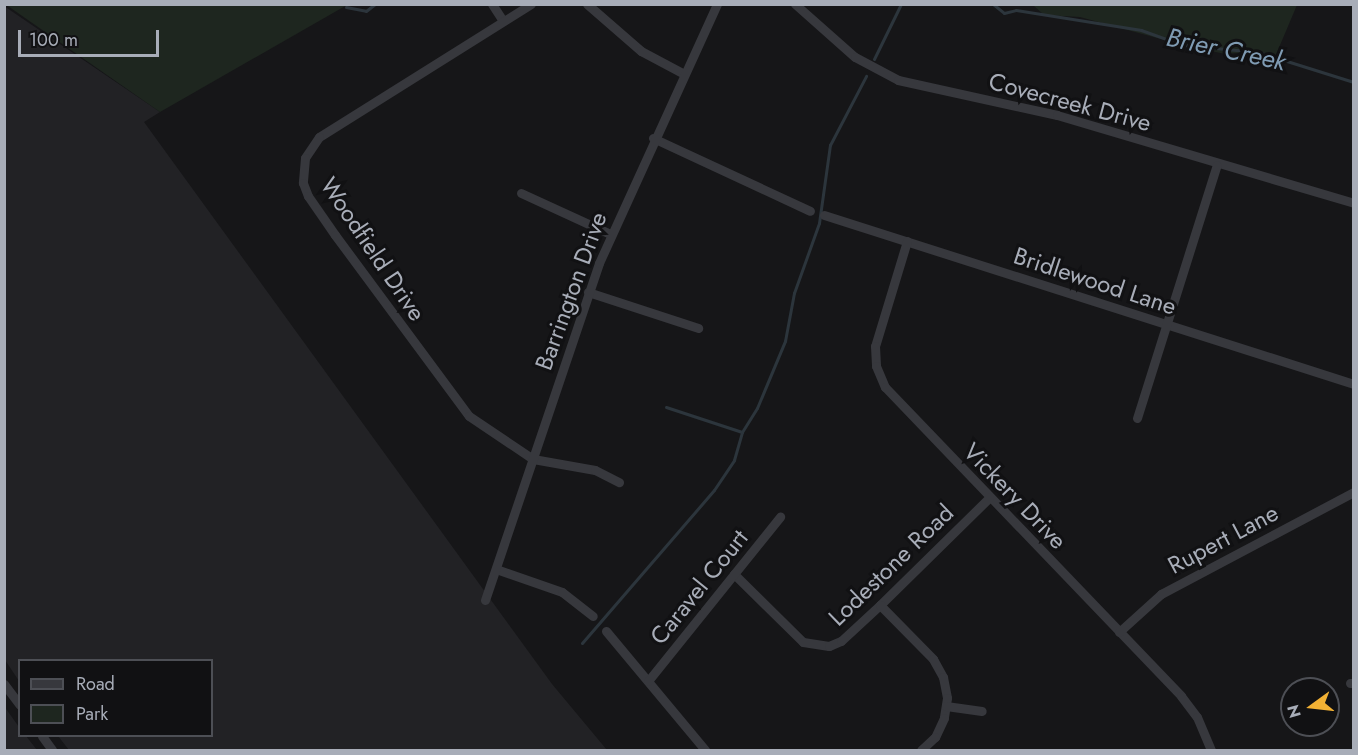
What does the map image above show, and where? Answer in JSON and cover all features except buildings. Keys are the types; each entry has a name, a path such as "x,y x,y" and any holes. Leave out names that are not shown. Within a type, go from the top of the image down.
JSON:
{"street":[{"path":"492,4 503,21"},
{"name":"Woodfield Drive","path":"531,4 319,137 305,158 303,177 308,196 454,399 483,428 533,459 595,470 618,482"},
{"path":"587,4 641,51 684,74"},
{"name":"Barrington Drive","path":"485,600 588,292 610,234 717,4"},
{"name":"Covecreek Drive","path":"795,4 855,57 898,80 1057,115 1217,165 1353,203"},
{"path":"653,138 810,211"},
{"path":"1137,418 1217,165"},
{"path":"521,192 610,234"},
{"name":"Bridlewood Lane","path":"824,215 1353,384"},
{"name":"Vickery Drive","path":"907,241 877,332 875,353 879,375 893,398 1190,707 1211,750"},
{"path":"588,292 698,328"},
{"name":"Rupert Lane","path":"1119,632 1161,594 1353,492"},
{"name":"Lodestone Road","path":"734,574 796,636 811,646 829,646 841,641 880,605 989,498"},
{"name":"Caravel Court","path":"648,681 780,517"},
{"path":"496,569 562,592 593,616"},
{"path":"880,605 937,665 946,691 946,706 938,731 921,750"},
{"path":"606,631 705,750"},
{"path":"4,684 18,702"},
{"path":"946,706 982,711"},
{"path":"43,737 52,750"}],"shaded area":[{"path":"4,6 160,112 144,122 552,684 607,750 69,750 59,737 213,737 213,659 18,659 18,680 5,660"},
{"path":"4,706 18,726 18,737 27,737 37,750 5,750"}],"green space":[{"path":"5,4 347,4 347,5 160,112"},
{"path":"1297,4 1275,57 1260,51 1225,54 1080,17 1044,15 1034,6 1020,5"}],"waterway":[{"path":"346,7 366,11 375,4"},
{"path":"874,59 901,4"},
{"name":"Brier Creek","path":"993,4 1004,13 1016,10 1141,30 1183,45 1258,52 1354,82"},
{"path":"582,643 714,490 734,460 742,432 757,408 785,341 794,293 819,223 830,145 866,76"},
{"path":"666,407 742,432"}]}
